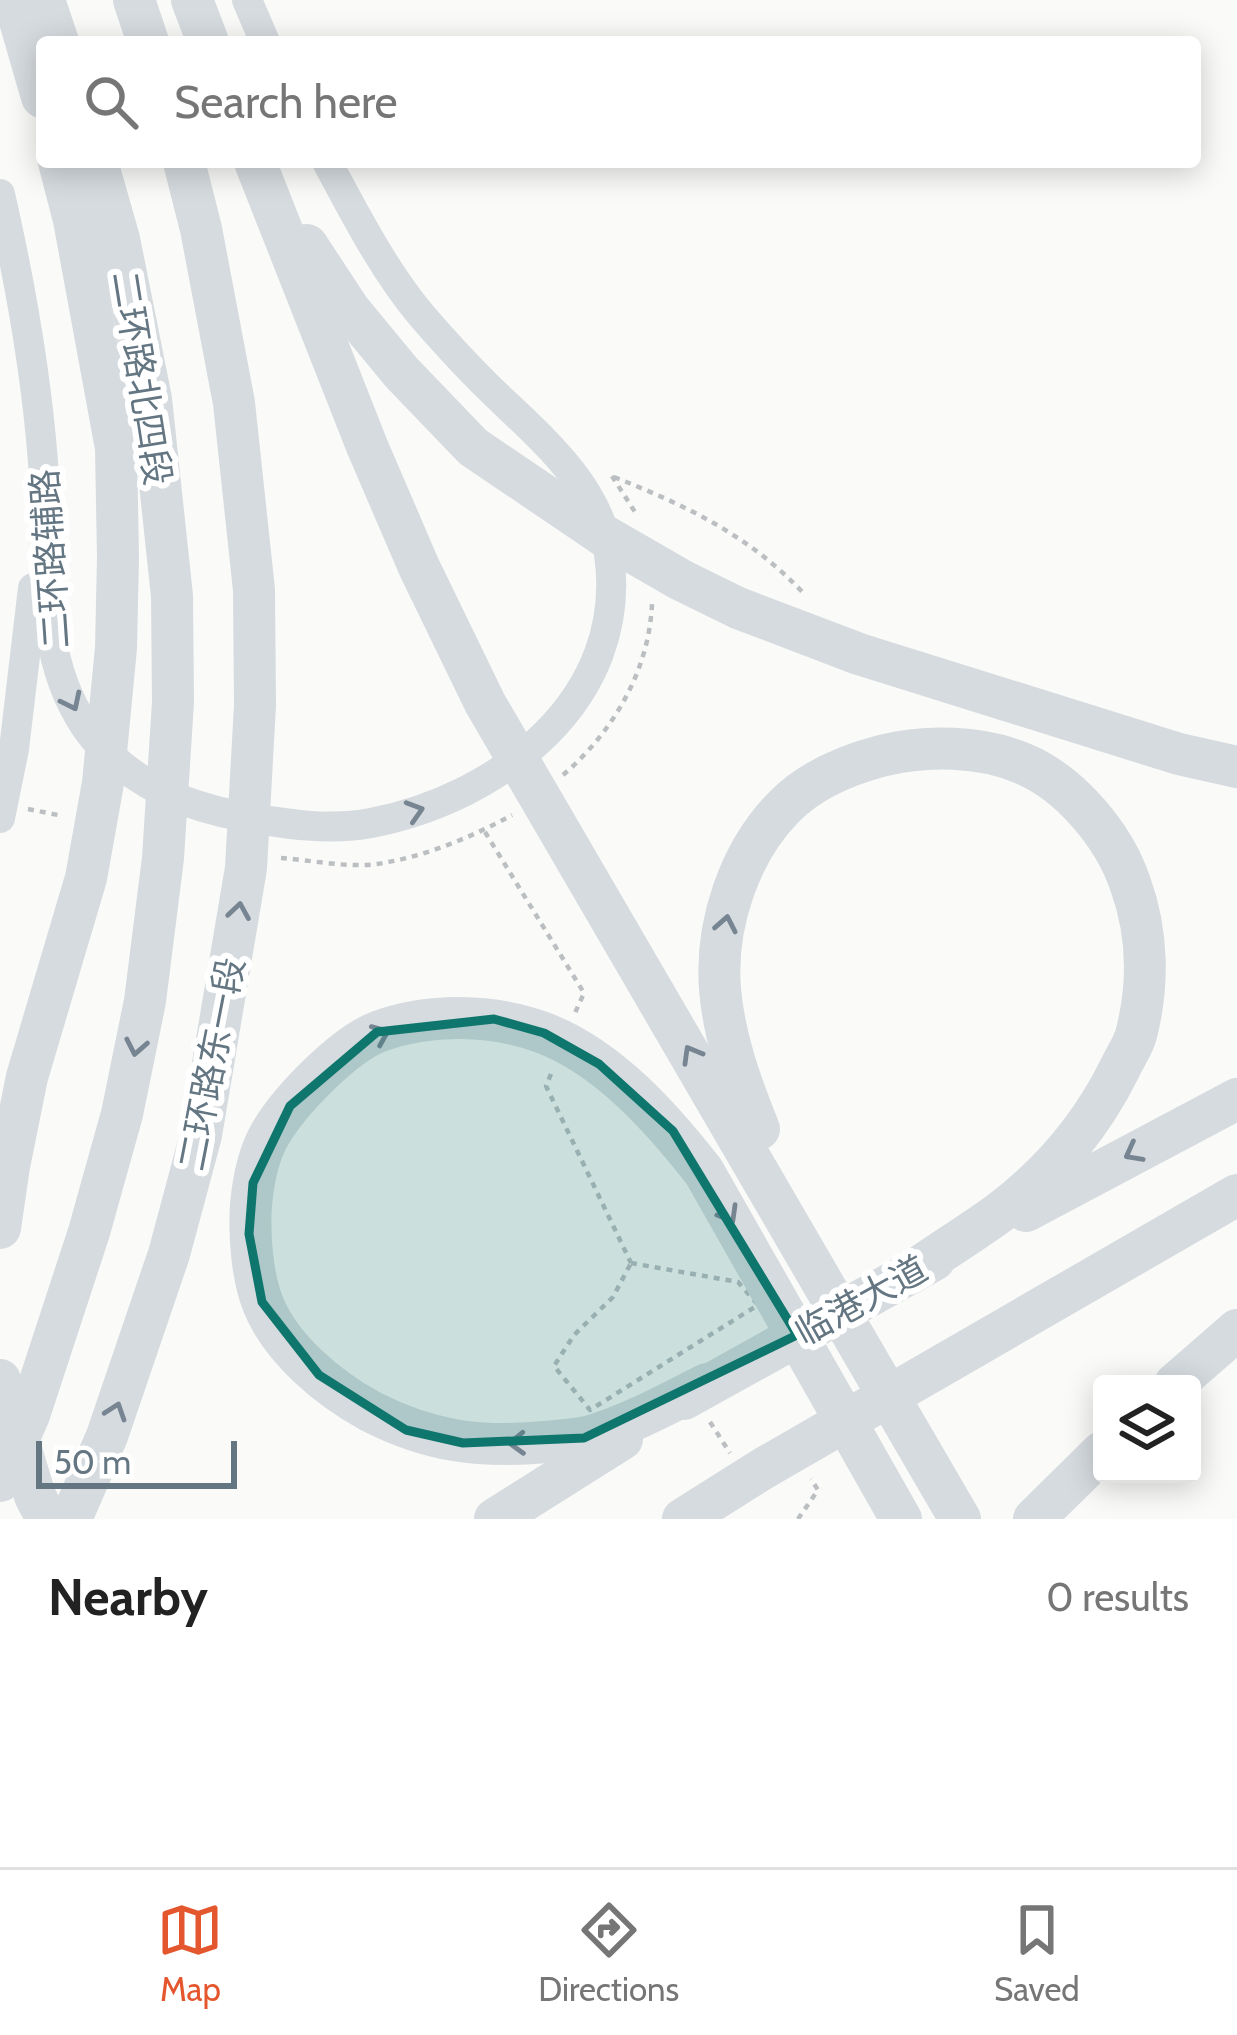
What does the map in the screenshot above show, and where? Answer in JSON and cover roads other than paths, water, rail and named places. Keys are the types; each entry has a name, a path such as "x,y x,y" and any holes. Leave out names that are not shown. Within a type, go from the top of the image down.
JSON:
{"highway":[{"path":"14,0 36,77"},
{"path":"44,0 56,36"},
{"path":"134,0 146,36"},
{"path":"192,0 206,36"},
{"path":"0,1228 27,1077 86,878 103,783 116,648 116,448 60,168"},
{"name":"二环路北四段","path":"0,1481 29,1415 122,1114 145,1001 163,858 173,702 172,596 151,399 119,238 99,168"},
{"name":"二环路东一段","path":"71,1519 107,1436 154,1300 201,1135 246,868 256,705 254,590 234,403 186,168"},
{"path":"261,168 367,446 485,703 960,1519"},
{"path":"262,168 349,309 401,372 473,447 603,535 738,608 832,645 978,694 1237,767"},
{"path":"820,1274 734,1066 720,988 723,933 734,888 753,848 785,806 818,781 864,761 909,749 958,750 1024,764 1064,789 1091,819 1123,861 1142,914 1145,971 1135,1038 1105,1099 1065,1153 1002,1211 908,1274"},
{"path":"706,1400 584,1438 520,1444 463,1443 406,1430 362,1406 319,1375 284,1340 262,1302 249,1234 253,1183 268,1137 328,1066 377,1032 432,1019 494,1019 544,1033 599,1064 644,1101 704,1172 902,1519"},
{"name":"临港大道","path":"495,1519 706,1400 908,1274 1237,1099"},
{"path":"683,1519 1237,1195"},
{"path":"1185,1375 1237,1330"},
{"path":"0,1380 35,1496 47,1519"},
{"path":"1034,1519 1093,1461"}],"main road":[{"path":"247,0 262,36"},
{"name":"二环路辅路","path":"0,194 30,344 43,463 46,596 59,672 71,703 106,754 146,785 214,812 325,826 368,824 423,809 470,789 506,769 550,731 582,692 607,632 609,553 599,516 580,483 418,311 330,168"},
{"path":"8,812 43,463"}]}
